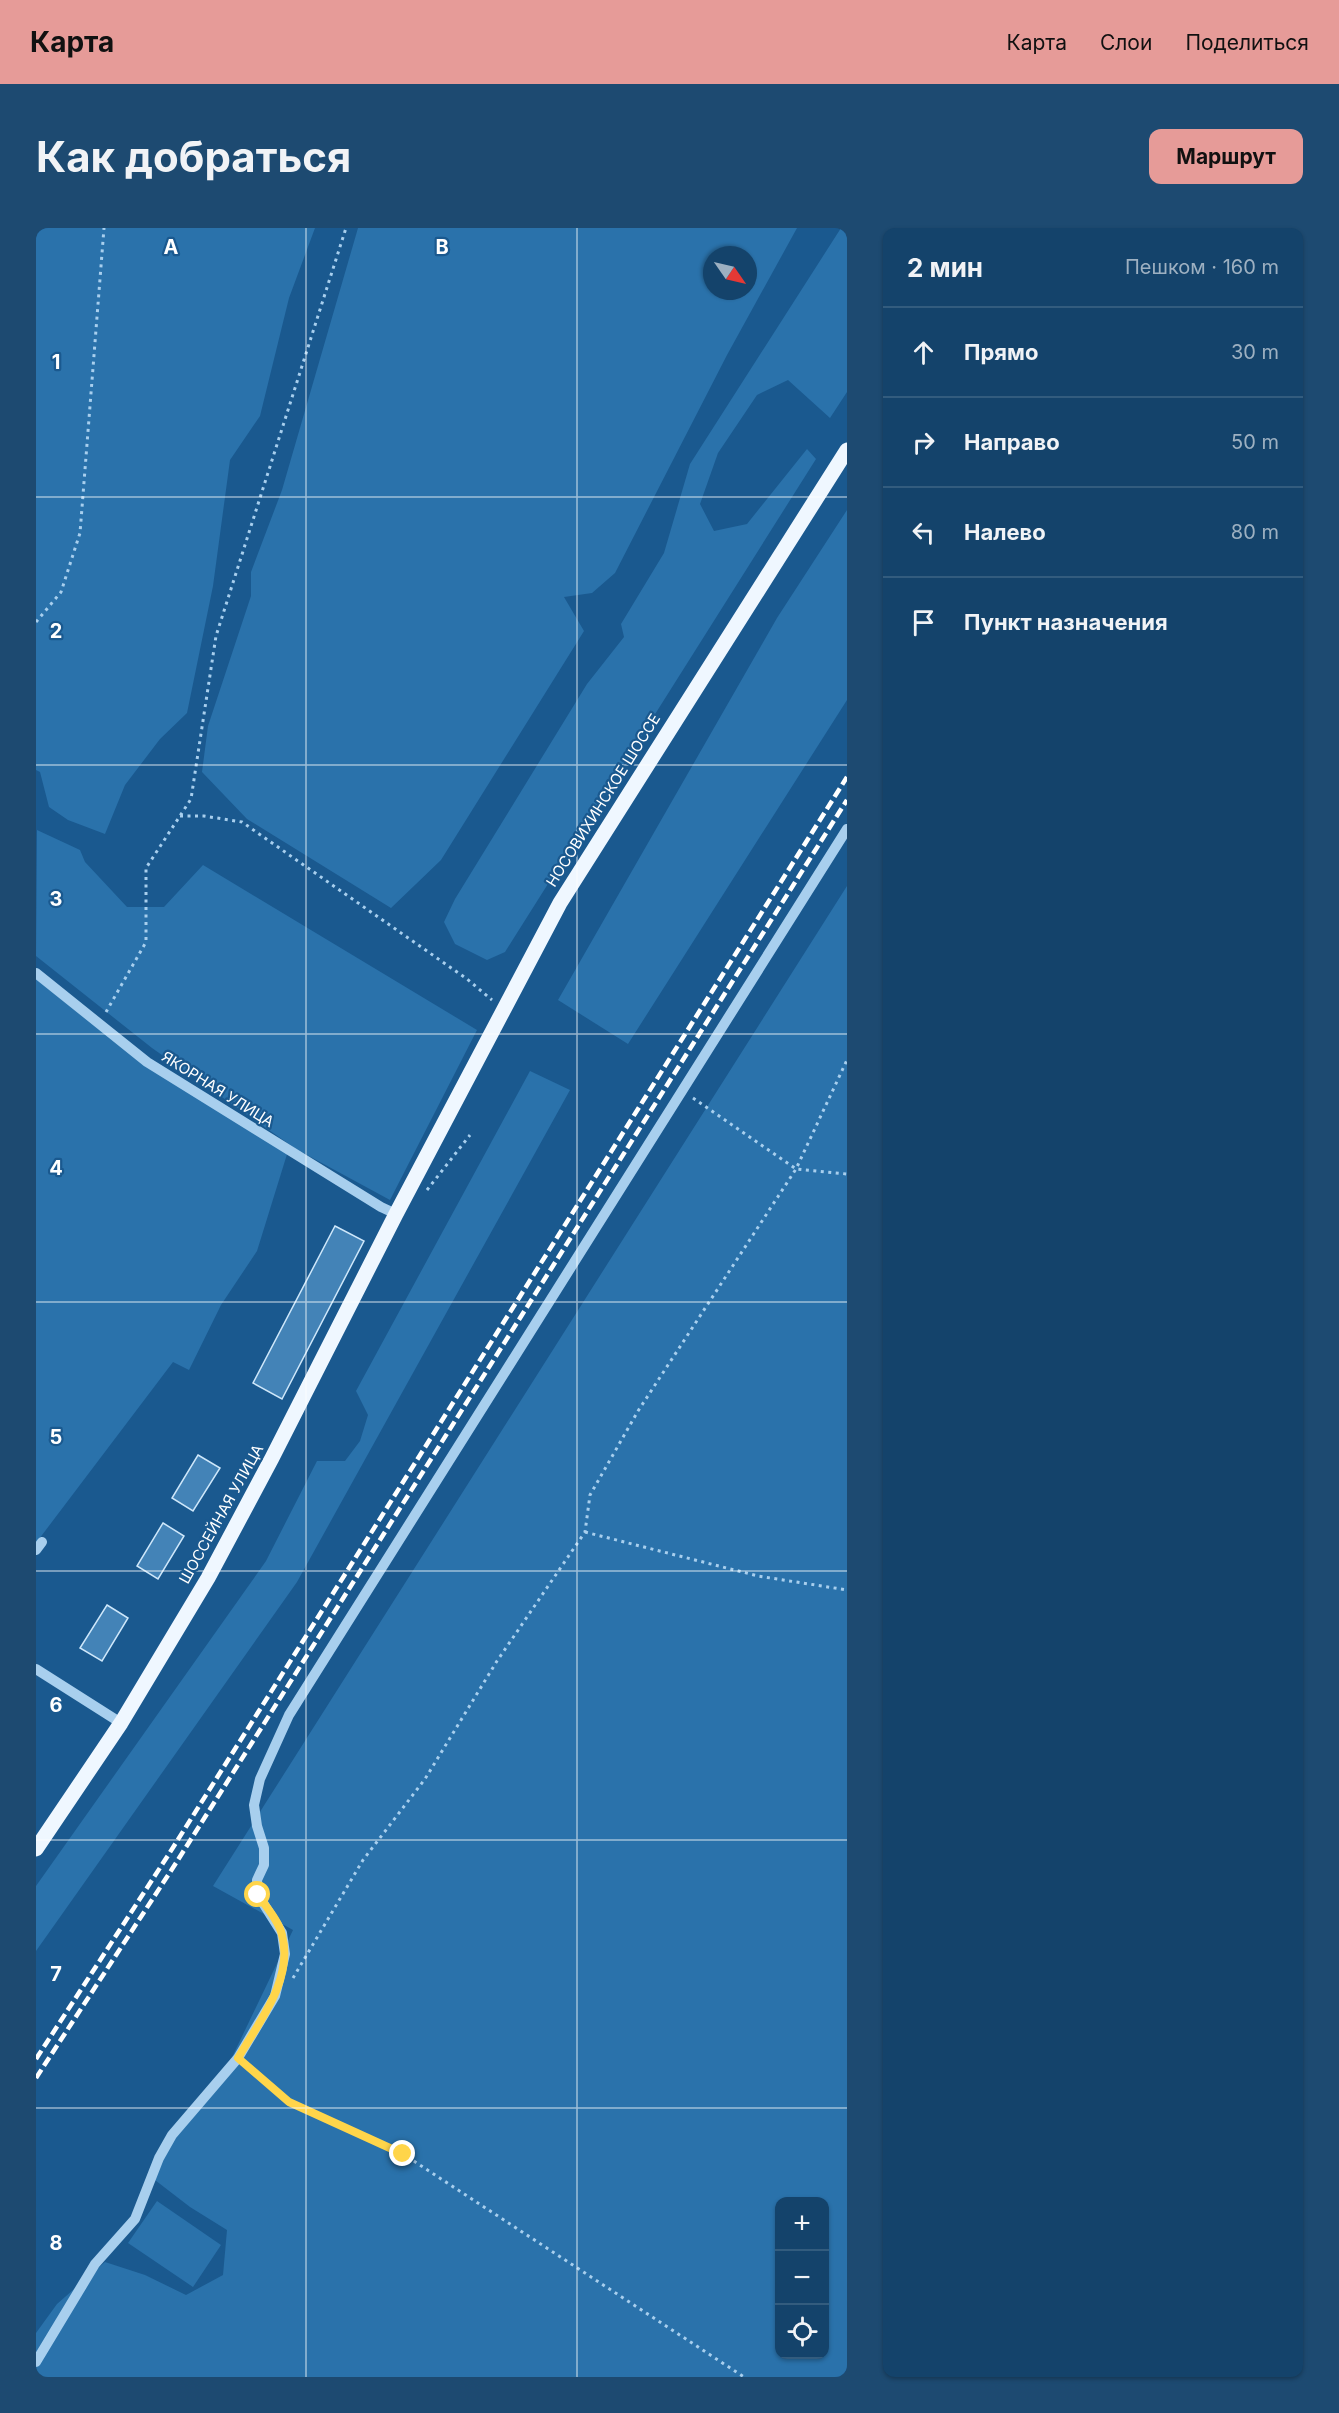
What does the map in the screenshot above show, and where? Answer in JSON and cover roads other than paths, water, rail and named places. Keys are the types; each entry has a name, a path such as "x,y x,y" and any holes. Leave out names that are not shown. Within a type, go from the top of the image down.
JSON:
{"main road":[{"name":"НОСОВИХИНСКОЕ ШОССЕ","path":"420,1187 503,1009 566,893 847,450"},
{"name":"ШОССЕЙНАЯ УЛИЦА","path":"36,1849 121,1723 208,1578 396,1214 420,1187"}],"street":[{"path":"36,2362 95,2264 135,2219 159,2158 172,2135 238,2058 275,1996 285,1954 282,1933 258,1895 257,1880 264,1864 264,1848 254,1805 260,1779 289,1715 847,829"},
{"name":"ЯКОРНАЯ УЛИЦА","path":"36,973 157,1068 297,1157 396,1214"},
{"path":"36,1669 121,1723"}],"railway":[{"path":"36,2059 167,1857 847,777"},
{"path":"36,2078 176,1863 847,800"}]}
